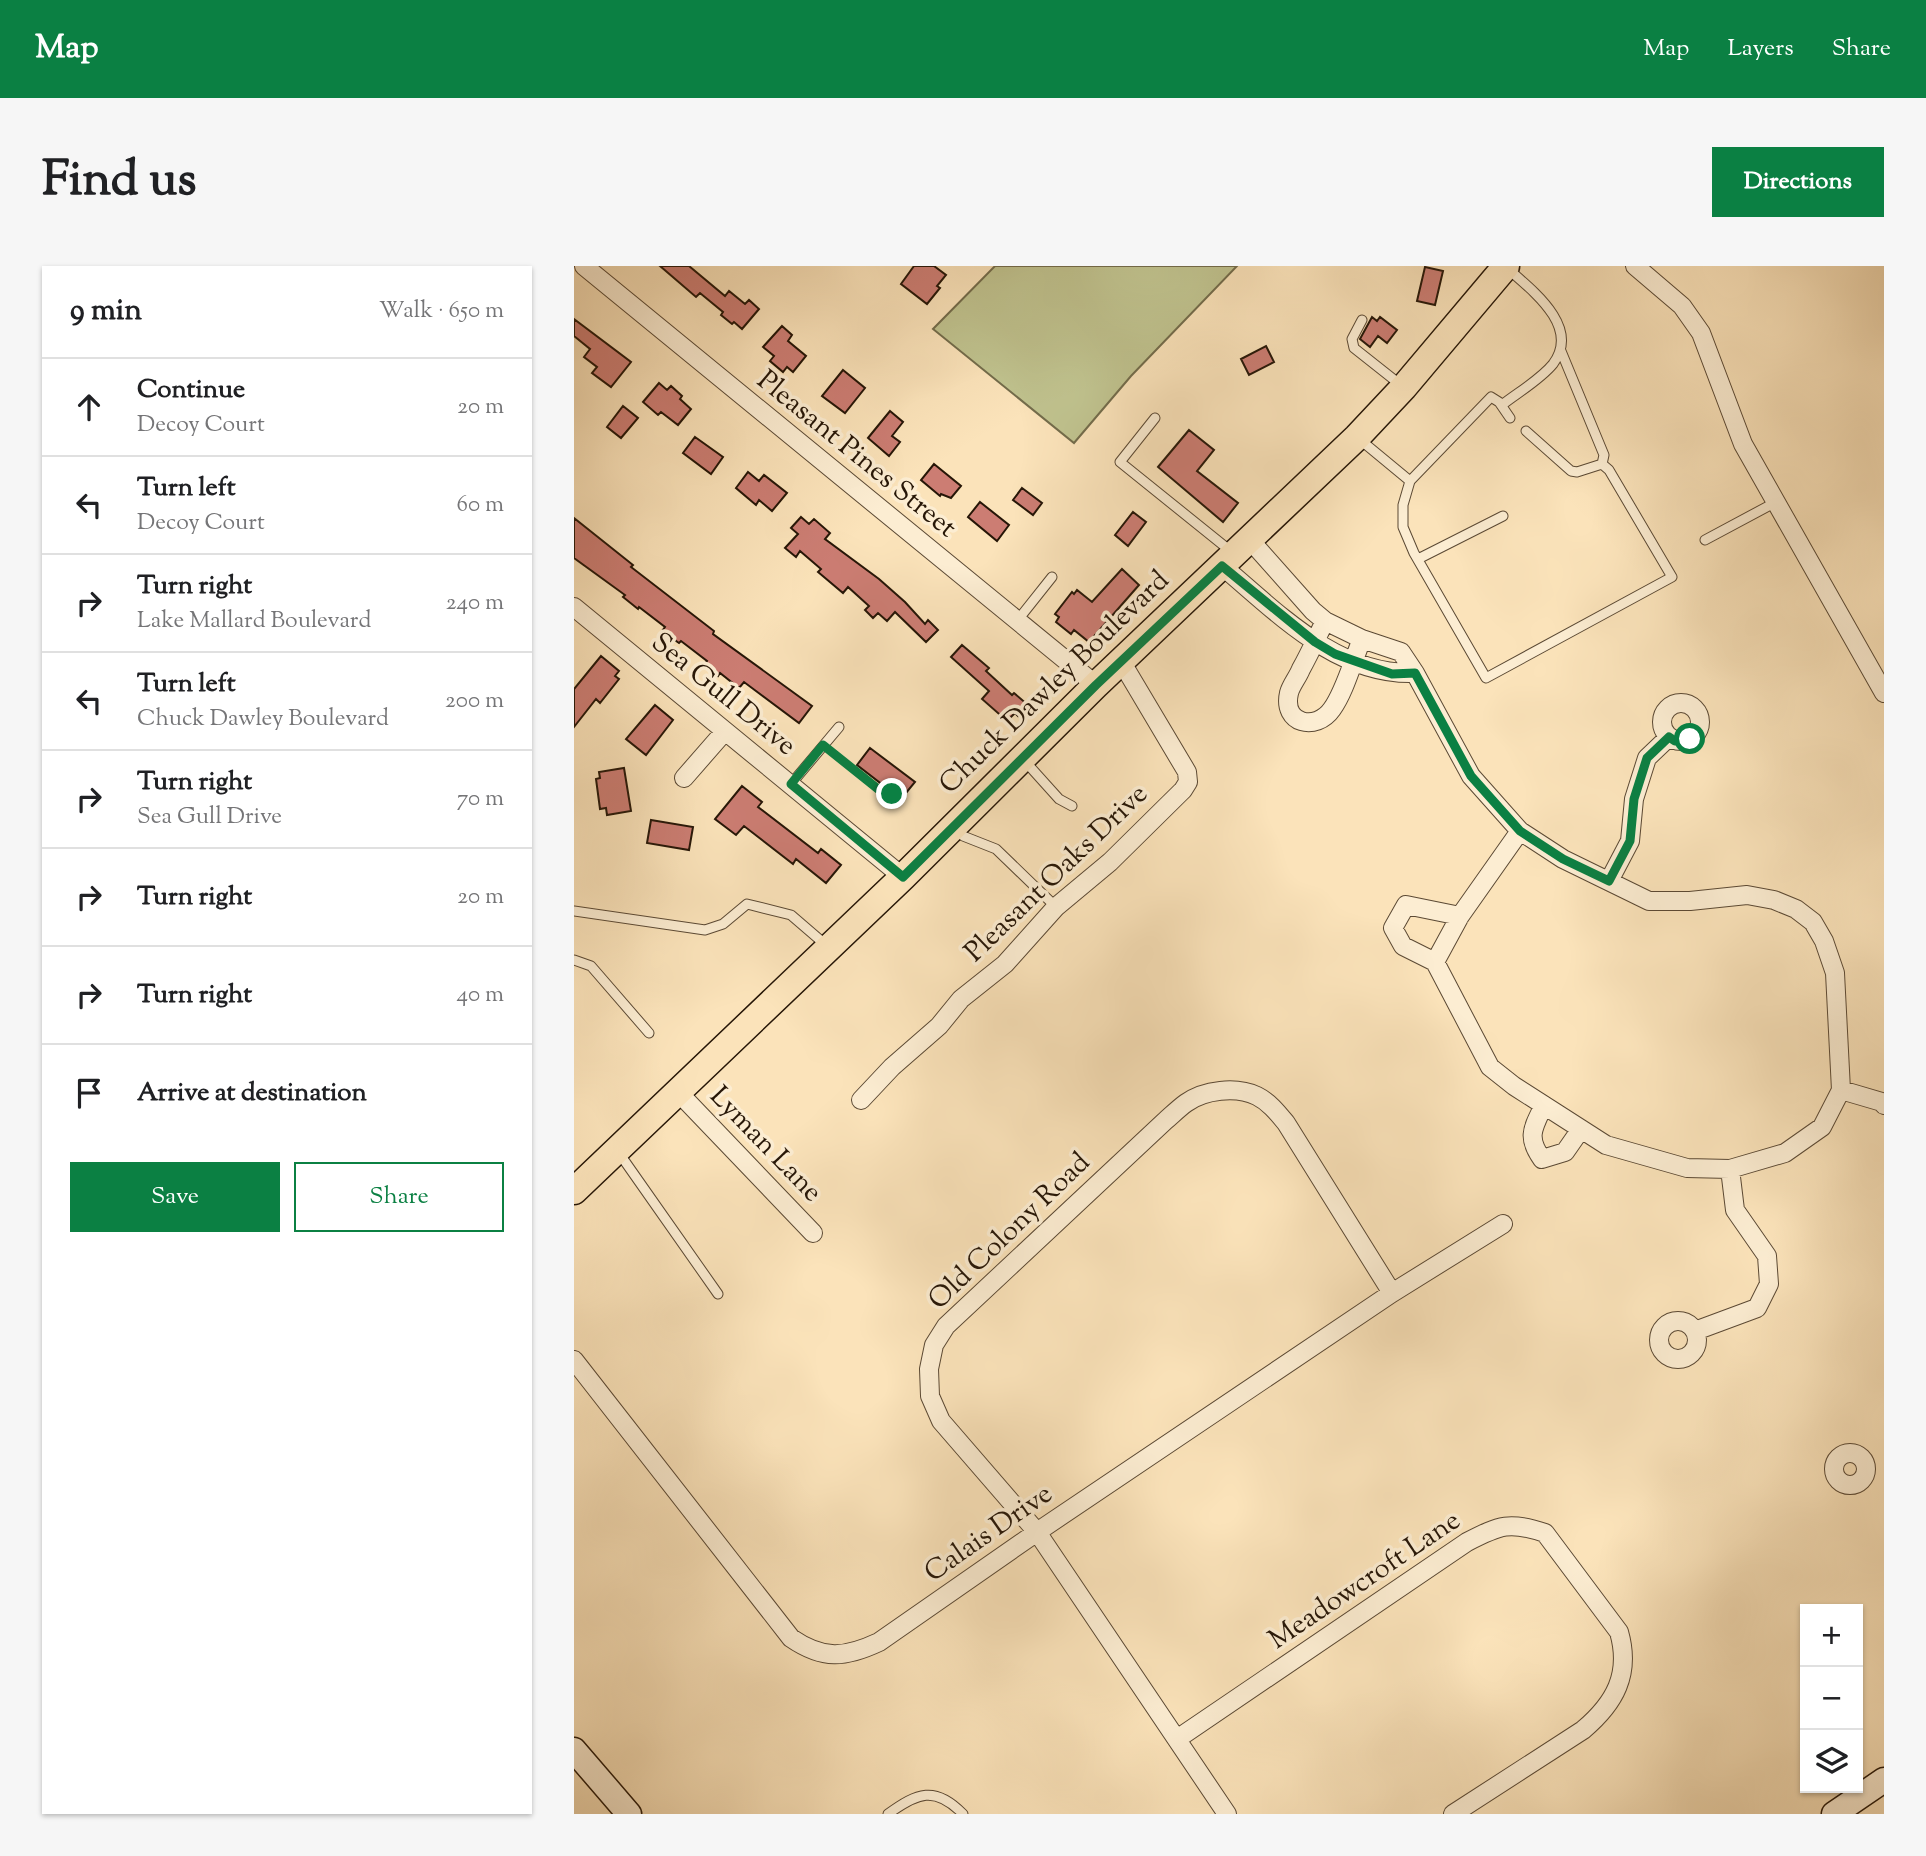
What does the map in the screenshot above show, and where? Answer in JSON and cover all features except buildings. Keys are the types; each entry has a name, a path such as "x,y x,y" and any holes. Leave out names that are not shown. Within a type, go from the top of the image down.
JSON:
{"main road":[{"name":"Chuck Dawley Boulevard","path":"574,1191 618,1152 903,877 1096,685 1357,437 1404,387 1499,269"}],"street":[{"name":"Pleasant Pines Street","path":"584,266 1096,685"},
{"path":"1635,266 1682,306 1700,332 1743,444 1884,693"},
{"path":"1235,553 1325,621 1362,639 1401,652 1471,776 1520,831 1563,859 1649,901 1723,899 1747,895 1774,900 1796,909 1812,922 1824,941 1835,973 1841,1090 1822,1127 1785,1153 1730,1169 1687,1168 1606,1145 1514,1086 1490,1067 1435,961 1402,946 1393,928 1406,905 1460,916"},
{"path":"1235,553 1315,642 1335,654 1392,674 1415,673"},
{"name":"Sea Gull Drive","path":"577,616 725,731 903,877"},
{"path":"1325,621 1289,692 1289,706 1293,716 1301,721 1312,723 1325,718 1334,706 1362,639"},
{"name":"Pleasant Oaks Drive","path":"861,1100 892,1067 939,1026 961,999 1005,964 1056,908 1110,862 1188,782 1186,772 1121,661"},
{"path":"684,778 725,731"},
{"path":"1609,881 1630,841 1634,799 1647,758 1669,737"},
{"path":"1435,961 1460,916 1520,831"},
{"path":"1841,1090 1882,1102 1884,1105"},
{"name":"Old Colony Road","path":"1227,1814 1037,1532 940,1421 930,1396 929,1369 934,1345 946,1326 1187,1102 1208,1092 1233,1091 1255,1095 1273,1107 1286,1123 1392,1293"},
{"name":"Lyman Lane","path":"679,1093 813,1233"},
{"path":"1544,1105 1533,1129 1533,1146 1542,1159 1564,1152 1581,1129"},
{"path":"1695,1331 1757,1308 1769,1284 1767,1256 1735,1210 1730,1169"},
{"name":"Calais Drive","path":"574,1360 791,1638 809,1650 830,1654 855,1653 879,1642 1392,1293 1503,1224"},
{"name":"Meadowcroft Lane","path":"1177,1739 1467,1542 1506,1525 1527,1527 1545,1533 1619,1632 1625,1651 1622,1674 1615,1695 1602,1715 1453,1814"},
{"path":"574,1750 629,1814"},
{"path":"1834,1814 1884,1780"}],"lane":[{"path":"1499,269 1549,310 1559,326 1563,341 1561,351 1551,366 1502,405"},
{"path":"1362,320 1352,339 1354,348 1404,387"},
{"path":"1561,351 1604,455 1602,464"},
{"path":"1510,418 1502,405 1491,397 1410,481 1404,505 1403,527 1418,559 1486,678 1672,577 1609,470 1602,464"},
{"path":"1155,418 1120,462 1235,553"},
{"path":"1526,431 1571,471 1577,472 1602,464"},
{"path":"1357,437 1410,481"},
{"path":"1705,540 1776,502"},
{"path":"1418,559 1503,516"},
{"path":"1017,621 1052,577"},
{"path":"791,784 839,727"},
{"path":"1022,758 1059,799 1072,806"},
{"path":"952,827 963,836 996,849 1056,908"},
{"path":"574,911 705,930 723,925 747,904 791,915 829,948"},
{"path":"574,960 591,966 649,1033"},
{"path":"618,1152 718,1294"},
{"path":"888,1814 910,1798 929,1795 947,1800 963,1814"}],"path":[{"path":"823,745 889,794"}],"green space":[{"path":"995,266 1237,266 1131,376 1074,443 933,329"}],"route":[{"path":"892,794 888,797 823,745 791,784 903,877 1096,685 1222,566 1315,642 1335,654 1392,674 1415,673 1471,776 1520,831 1563,859 1609,881 1630,841 1634,799 1647,758 1669,737 1675,741 1690,739"}]}
